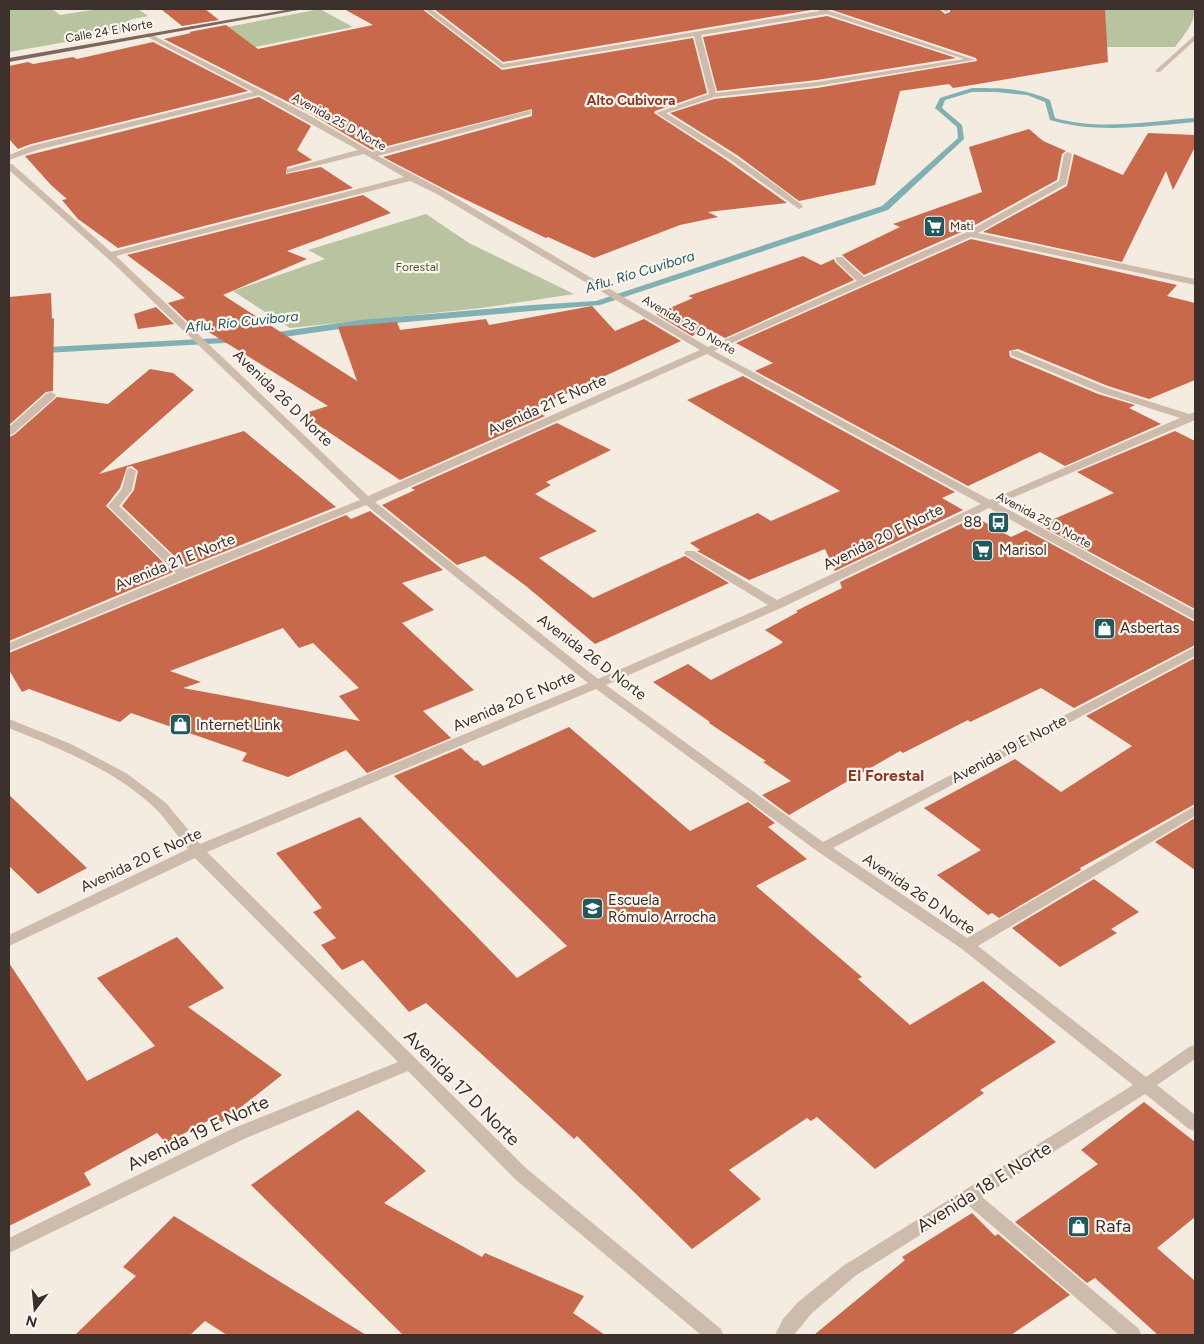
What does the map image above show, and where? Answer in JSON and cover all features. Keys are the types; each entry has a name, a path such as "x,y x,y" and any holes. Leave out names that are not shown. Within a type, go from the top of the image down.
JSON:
{"main road":[{"name":"Calle 24 E Norte","path":"9,60 301,9"}],"street":[{"path":"427,9 502,66 827,12"},
{"path":"799,207 777,188 713,144 660,113 713,95 818,84 972,60 818,9"},
{"path":"697,34 713,95"},
{"name":"Avenida 25 D Norte","path":"148,35 260,93 411,178 438,191 708,350 1195,616"},
{"path":"1158,71 1195,37"},
{"path":"9,158 34,148 260,93"},
{"path":"290,171 528,112"},
{"name":"Avenida 21 E Norte","path":"9,647 184,574 367,501 970,234 1063,182 1068,154"},
{"name":"Avenida 26 D Norte","path":"9,166 110,255 367,501 598,684 822,848 967,945 1195,1124"},
{"path":"110,255 411,178"},
{"path":"970,234 1195,282"},
{"path":"839,260 863,281"},
{"path":"1014,352 1103,390 1193,417"},
{"path":"9,432 51,395"},
{"name":"Avenida 20 E Norte","path":"9,941 197,851 598,684 777,605 989,504 1193,417"},
{"path":"131,471 127,490 113,506 184,574"},
{"path":"690,552 777,605"},
{"name":"Avenida 19 E Norte","path":"822,848 1195,651"},
{"name":"Avenida 17 D Norte","path":"9,724 83,754 120,773 156,801 197,851 525,1178 714,1335"},
{"path":"967,945 1195,810"},
{"name":"Avenida 18 E Norte","path":"784,1335 796,1316 848,1271 1146,1085 1195,1050"},
{"name":"Avenida 19 E Norte","path":"9,1246 240,1133 409,1064"},
{"path":"969,1196 1132,1335"}],"green space":[{"path":"9,9 52,9 60,15 99,9 138,9 148,16 129,20 140,29 9,52"},
{"path":"320,9 353,27 212,56 181,36"},
{"path":"1091,9 1195,9 1191,24 1175,47 1037,47 1098,27"},
{"name":"Forestal","path":"426,214 469,243 574,294 481,308 290,328 233,291 325,259 308,250"}],"building":[{"path":"161,9 205,9 219,20 182,26"},
{"path":"344,9 422,9 502,70 693,38 707,93 655,111 654,113 728,161 787,203 708,212 718,217 680,225 594,258 548,237 546,238 450,192 383,157 532,116 532,109 372,150 308,112 164,39 226,25 258,49 373,25"},
{"path":"434,9 817,9 503,62"},
{"path":"829,9 939,9 945,14 950,12 950,9 1105,9 1108,62 953,88 949,84 900,91 875,185 799,201 737,155 670,113 714,99 817,88 977,61 976,58"},
{"path":"827,16 956,58 817,80 717,91 703,37"},
{"path":"153,42 248,91 31,144 18,149 9,139 9,66 73,57 77,59"},
{"path":"259,97 311,126 297,150 312,160 287,167 286,174 321,167 353,188 118,248 78,219 62,200 67,199 51,185 25,156"},
{"path":"1029,129 1043,141 1066,151 1062,154 1057,180 966,230 864,275 842,255 900,227 893,224 982,192 969,147"},
{"path":"1148,133 1195,135 1195,147 1173,190 1166,171 1122,262 983,232 1067,186 1074,154 1123,175"},
{"path":"363,195 391,213 287,251 307,259 223,295 357,381 338,327 397,322 400,330 486,319 489,325 592,306 615,331 644,319 681,341 531,410 545,416 400,480 302,414 328,406 199,326 206,320 188,322 168,303 185,298 127,255"},
{"path":"971,239 1177,285 1167,296 1195,303 1195,380 1149,399 1108,386 1018,349 1009,351 1010,357 1098,394 1135,405 1129,408 1161,424 1065,466 1040,452 968,486 755,371 773,363 736,343"},
{"path":"803,256 821,265 834,259 854,280 725,338 708,329 692,336 656,314 693,298 688,296"},
{"path":"51,293 52,319 54,318 53,391 46,392 9,425 9,297"},
{"path":"156,307 174,324 138,329 134,314"},
{"path":"150,369 173,373 194,390 99,474 244,431 336,507 186,567 122,506 134,490 138,471 132,466 127,467 120,488 106,506 173,572 9,641 9,437 14,435 57,397 108,404"},
{"path":"743,376 955,492 942,498 963,510 835,571 825,549 749,580 697,551 700,550 690,543 758,513 771,521 840,491 687,400"},
{"path":"557,423 611,450 546,482 551,485 535,494 597,531 539,558 593,598 685,556 729,583 595,644 526,586 485,556 457,565 382,505 415,490 411,488"},
{"path":"1175,431 1195,441 1195,609 1040,525 1114,493 1077,472"},
{"path":"370,511 443,570 402,583 434,610 402,623 474,690 423,711 451,738 367,773 346,750 288,777 242,761 247,753 131,713 120,722 29,689 22,692 9,670 9,653 346,515 351,519","holes":["283,628 299,648 313,643 359,688 339,696 360,721 183,688 201,682 170,671"]},
{"path":"975,517 1011,537 1026,530 1195,622 1195,645 1074,708 1041,688 970,722 968,720 903,753 900,751 789,815 762,795 791,781 763,762 766,761 709,723 653,682 688,664 711,680 783,642 765,630 798,612 796,611 842,588 840,582"},
{"path":"1195,658 1195,804 1080,868 1081,870 999,918 992,913 988,915 937,875 981,850 924,808 1015,759 1061,792 1132,746 1086,716"},
{"name":"Escuela Rómulo Arrocha","path":"569,727 690,831 748,802 775,823 768,827 807,859 756,886 862,977 858,979 910,1025 983,981 1056,1042 980,1090 984,1093 875,1169 817,1117 811,1121 807,1118 729,1170 761,1199 692,1249 577,1136 574,1139 426,1003 409,1012 363,960 342,970 321,945 336,938 313,912 322,908 276,853 360,817 517,978 567,946 394,776 461,748 483,766"},
{"path":"9,795 87,868 38,894 9,866"},
{"path":"1195,818 1195,870 1155,842"},
{"path":"1094,879 1139,912 1111,929 1117,933 1060,967 1012,928"},
{"path":"177,937 224,988 188,1007 282,1075 222,1122 215,1117 166,1143 157,1133 84,1173 91,1185 9,1226 9,963 87,1081 155,1046 97,978"},
{"path":"1144,1102 1195,1142 1195,1217 1157,1248 1195,1281 1195,1335 1158,1335 1095,1278 1087,1283 1015,1222 1098,1164 1081,1150"},
{"path":"358,1110 426,1171 384,1203 482,1257 485,1253 584,1296 573,1313 605,1335 403,1335 251,1185"},
{"path":"972,1213 995,1236 998,1234 1070,1295 1011,1335 814,1335 905,1260 902,1257"},
{"path":"174,1216 366,1335 227,1335 205,1321 190,1335 75,1335 136,1276 123,1267"}],"waterway":[{"name":"Aflu. Río Cuvibora","path":"270,336 360,323 597,303 885,208 962,138 960,126 938,108 942,99 972,90 1028,93 1048,101 1052,119 1066,123 1102,126 1195,120"},
{"name":"Aflu. Río Cuvibora","path":"9,352 240,340"}],"place":[{"name":"Mati","path":"934,226"},
{"name":"88","path":"998,522"},
{"name":"Marisol","path":"983,550"},
{"name":"Asbertas","path":"1104,628"},
{"name":"Internet Link","path":"180,725"},
{"name":"Escuela Rómulo Arrocha","path":"592,909"},
{"name":"Rafa","path":"1079,1226"}],"district":[{"name":"Alto Cubivora","path":"631,100"},
{"name":"El Forestal","path":"886,775"}]}
